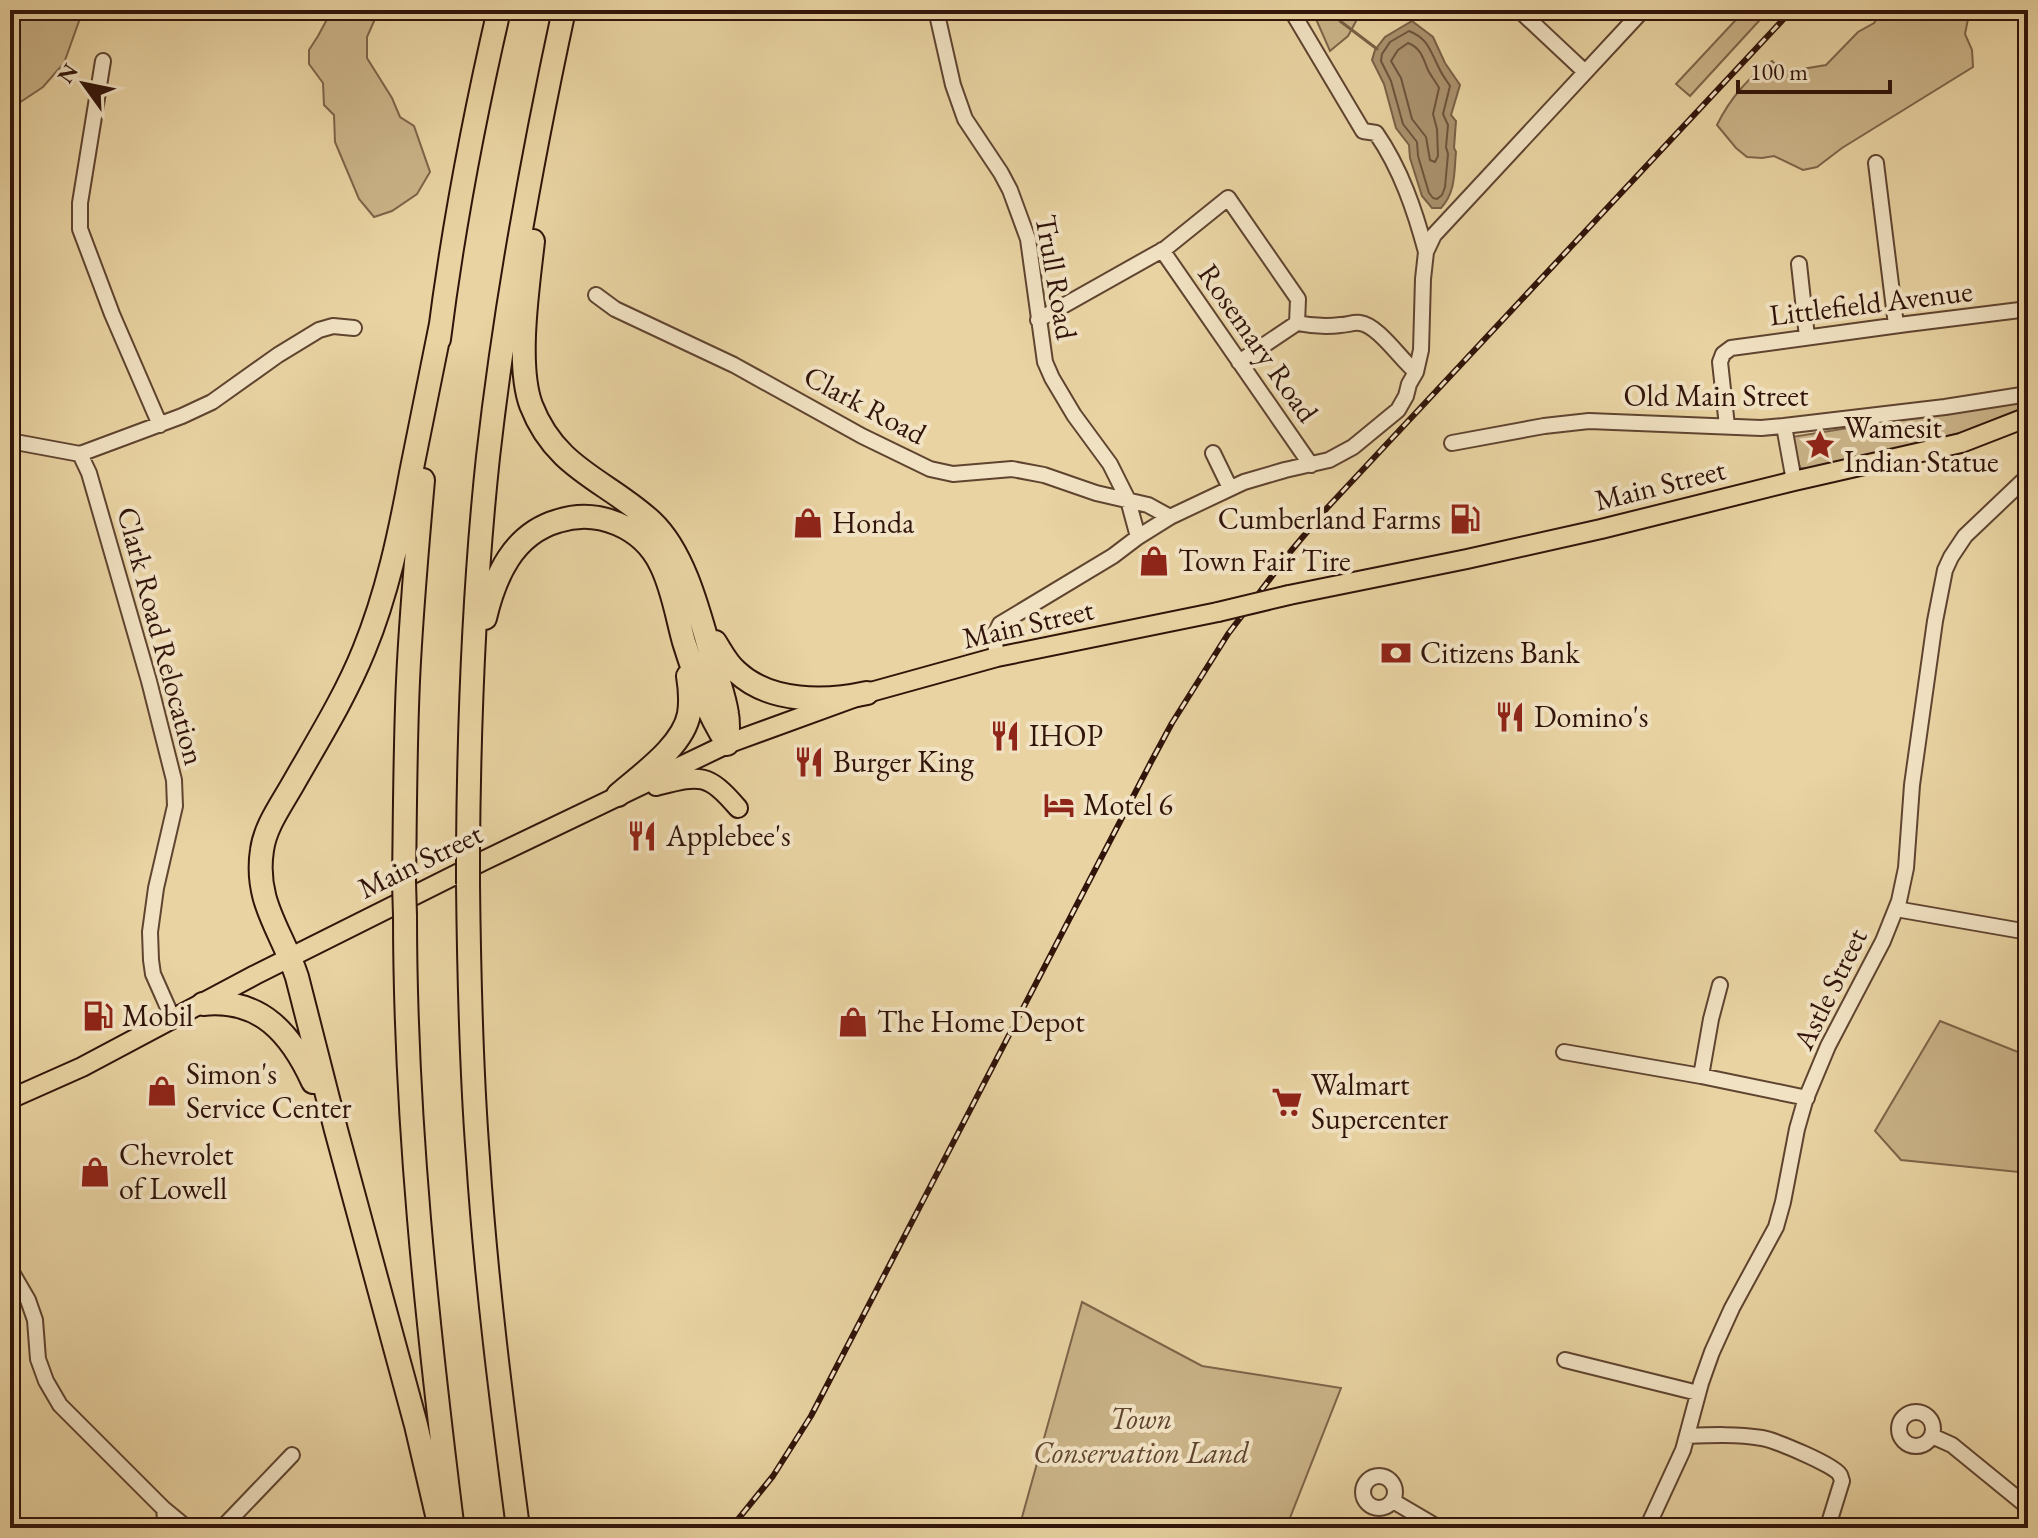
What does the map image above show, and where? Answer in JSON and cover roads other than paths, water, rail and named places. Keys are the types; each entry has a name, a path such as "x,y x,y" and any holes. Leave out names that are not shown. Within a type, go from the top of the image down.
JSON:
{"highway":[{"path":"440,1528 297,977 269,914 261,888 260,871 262,847 271,823 343,697 383,598 404,512 441,324 471,140 499,10"},
{"path":"564,10 532,244 524,353 527,389 539,423 566,459 641,514 662,533 674,551 700,615 725,703 729,728 727,744"},
{"path":"518,1528 499,1385 478,1157 468,884 471,697 480,548 501,359 522,221 564,10"},
{"path":"441,324 412,604 405,762 404,882 405,989 420,1238 452,1528"},
{"path":"471,697 485,618 492,593 511,554 526,537 561,520 591,517 608,520 626,528 643,541 664,570 684,643 709,712 727,744"},
{"path":"700,615 728,663 759,688 811,698 867,693"},
{"path":"618,795 671,748 689,717 691,694 684,643"},
{"path":"203,1004 239,1007 262,1016 279,1029 308,1070 336,1130"}],"main road":[{"name":"Main Street","path":"10,1099 100,1058 290,957 618,795 727,744 867,693 997,657 1559,538 1961,443 2028,417"},
{"path":"618,795 684,779 701,778 720,788 738,808"}],"street":[{"name":"Trull Road","path":"936,10 953,85 965,119 1010,190 1028,239 1045,362 1074,415 1110,464 1128,500 1138,537"},
{"path":"1291,10 1363,131 1376,133 1384,144 1408,193 1426,252"},
{"path":"1519,10 1584,71"},
{"path":"997,657 994,636 1000,624 1113,556 1170,517 1244,482 1329,460 1353,447 1398,410 1416,372 1421,350 1426,252 1434,235 1643,10"},
{"path":"103,61 80,203 80,229 112,314 160,425"},
{"path":"1876,163 1896,325"},
{"path":"1038,320 1162,250 1228,198 1298,299 1297,323"},
{"name":"Rosemary Road","path":"1162,250 1311,465"},
{"path":"1799,264 1807,337"},
{"name":"Clark Road","path":"596,295 615,309 734,365 862,436 930,469 953,474 1012,469 1044,475 1096,493 1128,500"},
{"name":"Littlefield Avenue","path":"1727,426 1720,362 1723,354 1731,348 2028,309"},
{"path":"1239,362 1297,323 1317,327 1359,322 1391,345 1416,372"},
{"path":"10,441 80,454 212,402 309,335 330,327 354,328"},
{"name":"Old Main Street","path":"1452,443 1589,421 1761,428 1945,407 2028,394"},
{"path":"1784,426 1794,481"},
{"path":"1213,453 1230,488"},
{"name":"Clark Road Relocation","path":"80,454 89,473 110,545 174,780 175,806 156,888 150,932 153,974 173,1019"},
{"name":"Astle Street","path":"1650,1526 1687,1436 1712,1352 1778,1222 1797,1129 1807,1098 1828,1046 1883,941 1902,892 1910,797 1945,570 1965,536 2028,476"},
{"path":"1128,500 1148,505 1170,517"},
{"path":"1896,909 2028,932"},
{"path":"1701,1076 1720,985"},
{"path":"1564,1052 1807,1098"},
{"path":"10,1269 28,1300 35,1320 38,1359 60,1405 187,1528"},
{"path":"1565,1360 1698,1393"},
{"path":"1687,1436 1728,1434 1766,1438 1834,1469 1842,1481 1829,1523"},
{"path":"1932,1436 1952,1445 2028,1507"},
{"path":"222,1528 292,1455"},
{"path":"1393,1501 1439,1528"},
{"path":"159,1528 165,1519 164,1509"}],"water":[{"path":"1412,21 1433,37 1460,85 1451,115 1456,121 1453,182 1441,208 1432,208 1422,196 1409,145 1396,128 1384,84 1372,60 1385,37"}],"waterway":[{"path":"1334,10 1340,21 1377,49"}],"railway":[{"path":"731,1528 773,1476 811,1416 1151,762 1228,634 1327,508 1792,10"}],"place":[{"name":"Wamesit Indian Statue","path":"1820,445"},
{"name":"Cumberland Farms","path":"1465,519"},
{"name":"Honda","path":"808,523"},
{"name":"Town Fair Tire","path":"1154,561"},
{"name":"Citizens Bank","path":"1396,653"},
{"name":"Domino's","path":"1510,717"},
{"name":"IHOP","path":"1005,736"},
{"name":"Burger King","path":"809,762"},
{"name":"Motel 6","path":"1059,805"},
{"name":"Applebee's","path":"642,836"},
{"name":"Mobil","path":"98,1016"},
{"name":"The Home Depot","path":"853,1022"},
{"name":"Simon's Service Center","path":"162,1091"},
{"name":"Walmart Supercenter","path":"1287,1102"},
{"name":"Chevrolet of Lowell","path":"95,1172"}],"park label":[{"name":"Town Conservation Land","path":"1141,1436"}]}
